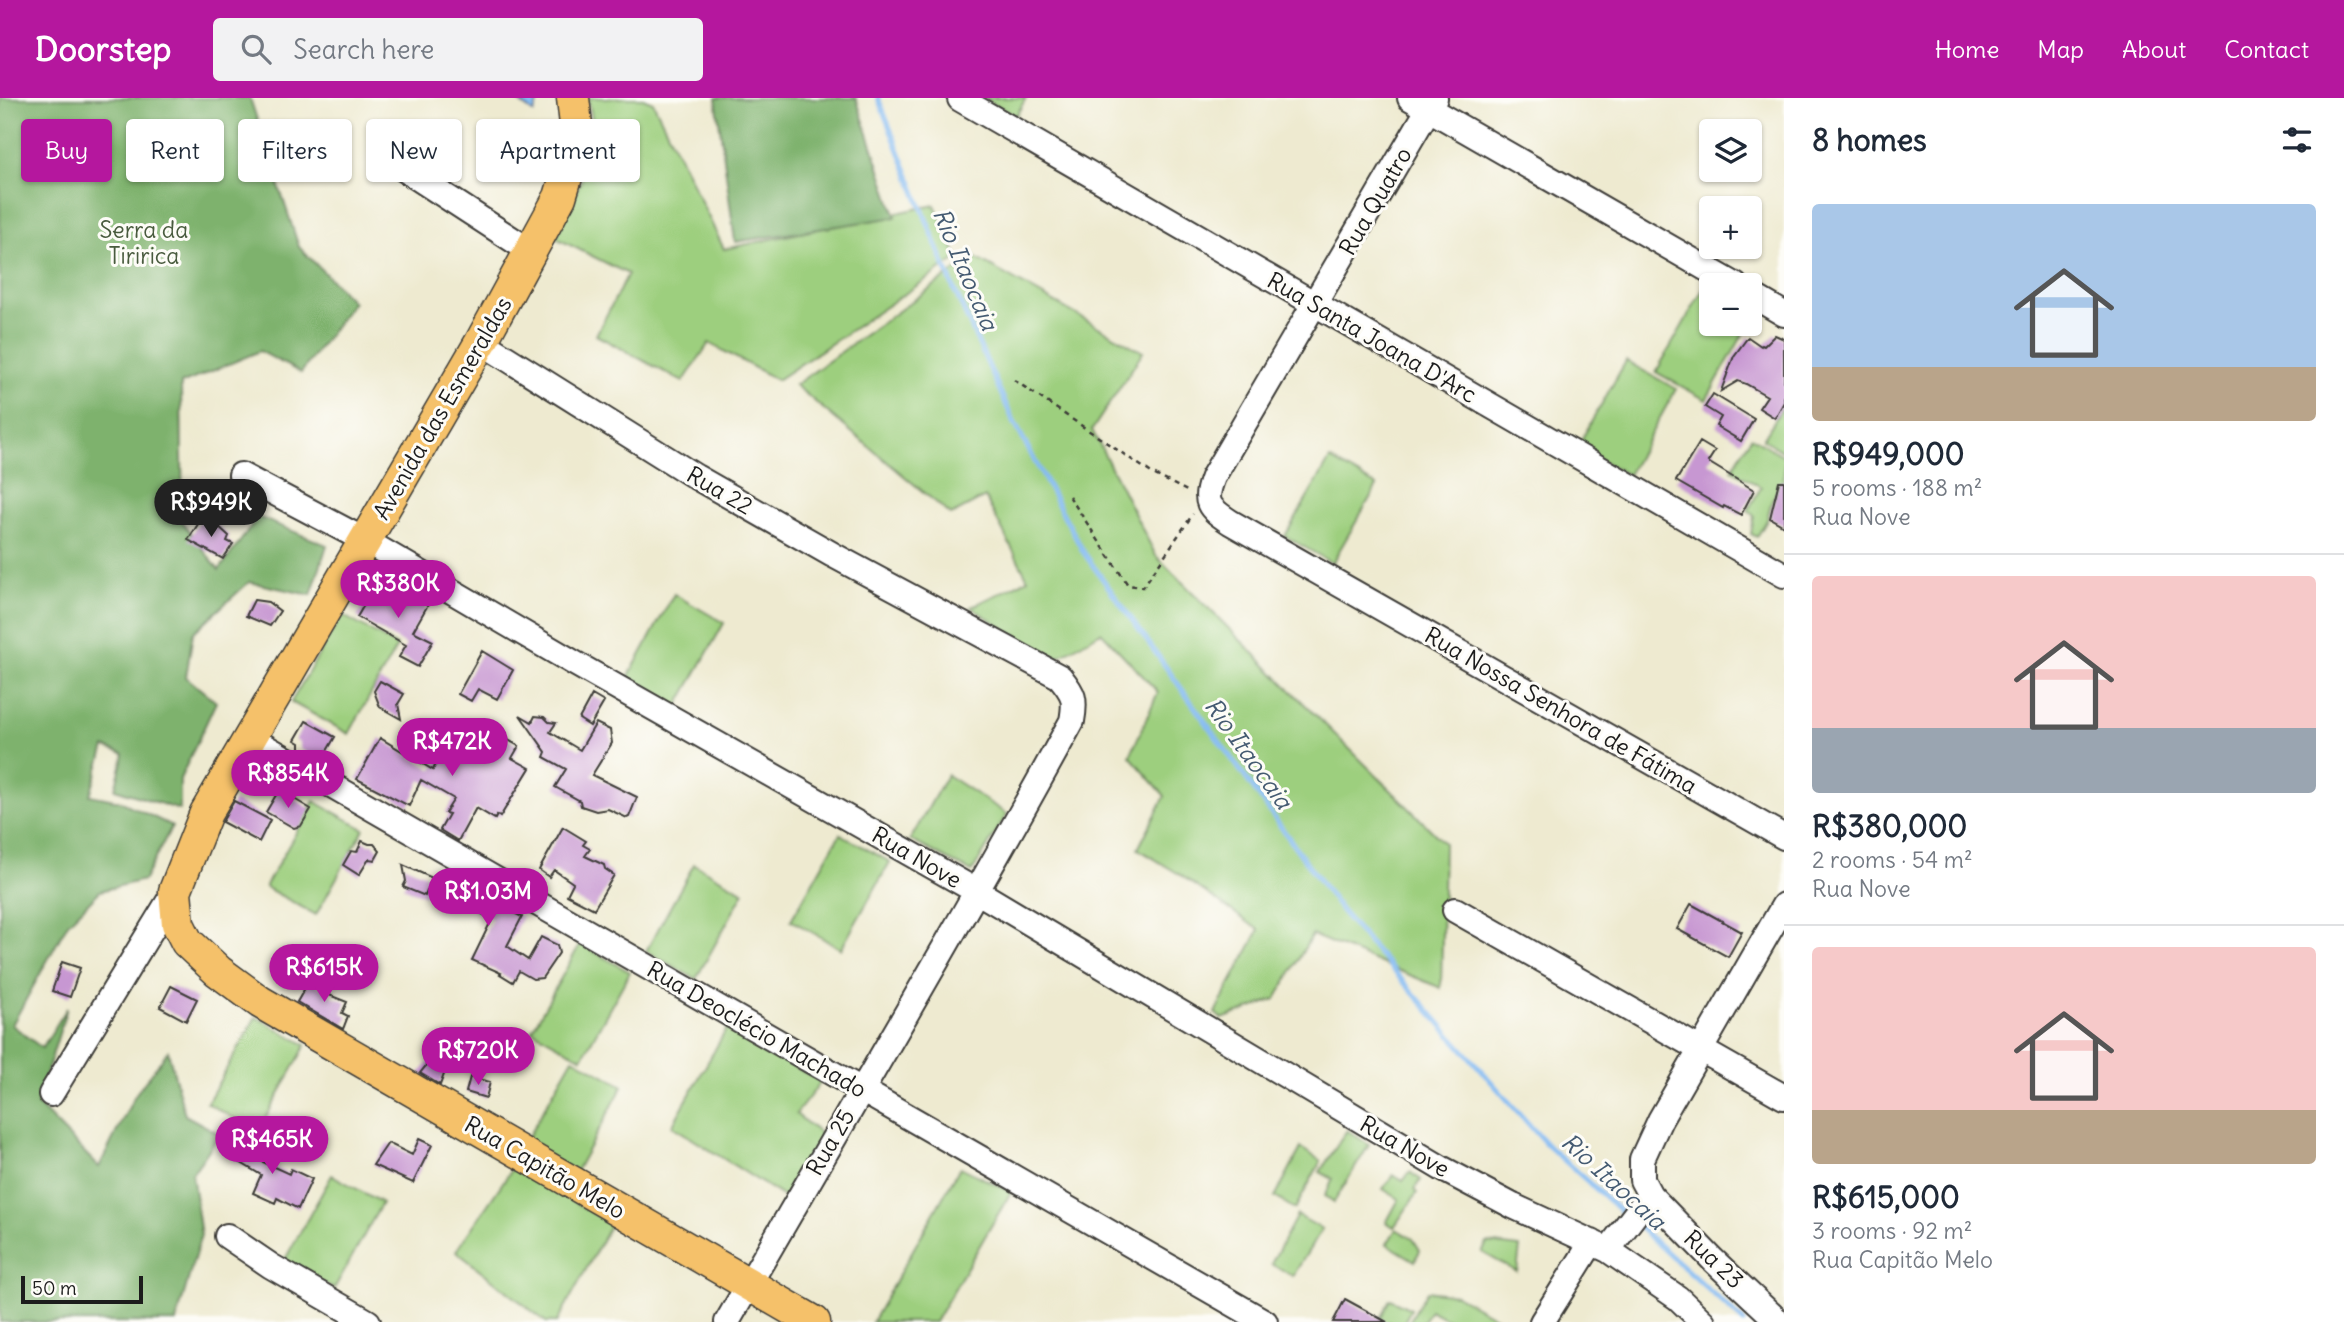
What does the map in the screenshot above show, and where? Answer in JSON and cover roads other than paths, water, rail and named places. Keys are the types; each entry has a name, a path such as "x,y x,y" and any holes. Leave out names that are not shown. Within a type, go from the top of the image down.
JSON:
{"main road":[{"name":"Avenida das Esmeraldas","path":"175,891 205,813 481,342 560,197 572,157 576,125 573,98"},
{"name":"Rua Capitão Melo","path":"175,891 178,924 187,942 260,1002 814,1322"}],"street":[{"name":"Rua Santa Joana D'Arc","path":"960,99 1784,575"},
{"path":"1425,102 1715,273"},
{"name":"Rua Quatro","path":"1205,501 1213,477 1315,304 1425,102"},
{"path":"424,182 530,251"},
{"path":"1762,301 1784,314"},
{"name":"Rua 22","path":"481,342 696,477 1060,677 1071,690 1075,703 1072,720 978,891"},
{"name":"Rua Nove","path":"241,475 366,541 576,664 978,891 1441,1168 1513,1206 1607,1241 1678,1298 1703,1322"},
{"name":"Rua Nossa Senhora de Fátima","path":"1205,501 1230,522 1784,837"},
{"name":"Rua Deoclécio Machado","path":"248,737 1265,1322"},
{"path":"51,1094 175,891"},
{"name":"Rua 25","path":"727,1322 978,891"},
{"path":"1542,1322 1607,1241 1645,1202 1642,1159 1660,1120 1784,905"},
{"path":"1455,910 1784,1097"},
{"name":"Rua 23","path":"1645,1202 1713,1260 1779,1322"},
{"path":"227,1236 271,1266 368,1322"}],"water":[{"path":"514,98 539,98 534,113"}],"waterway":[{"name":"Rio Itaocaia","path":"878,98 954,289 1013,420 1084,553 1342,912 1547,1145 1626,1216"},
{"name":"Rio Itaocaia","path":"1636,1224 1744,1322"}],"park label":[{"name":"Serra da Tiririca","path":"144,242"}]}
